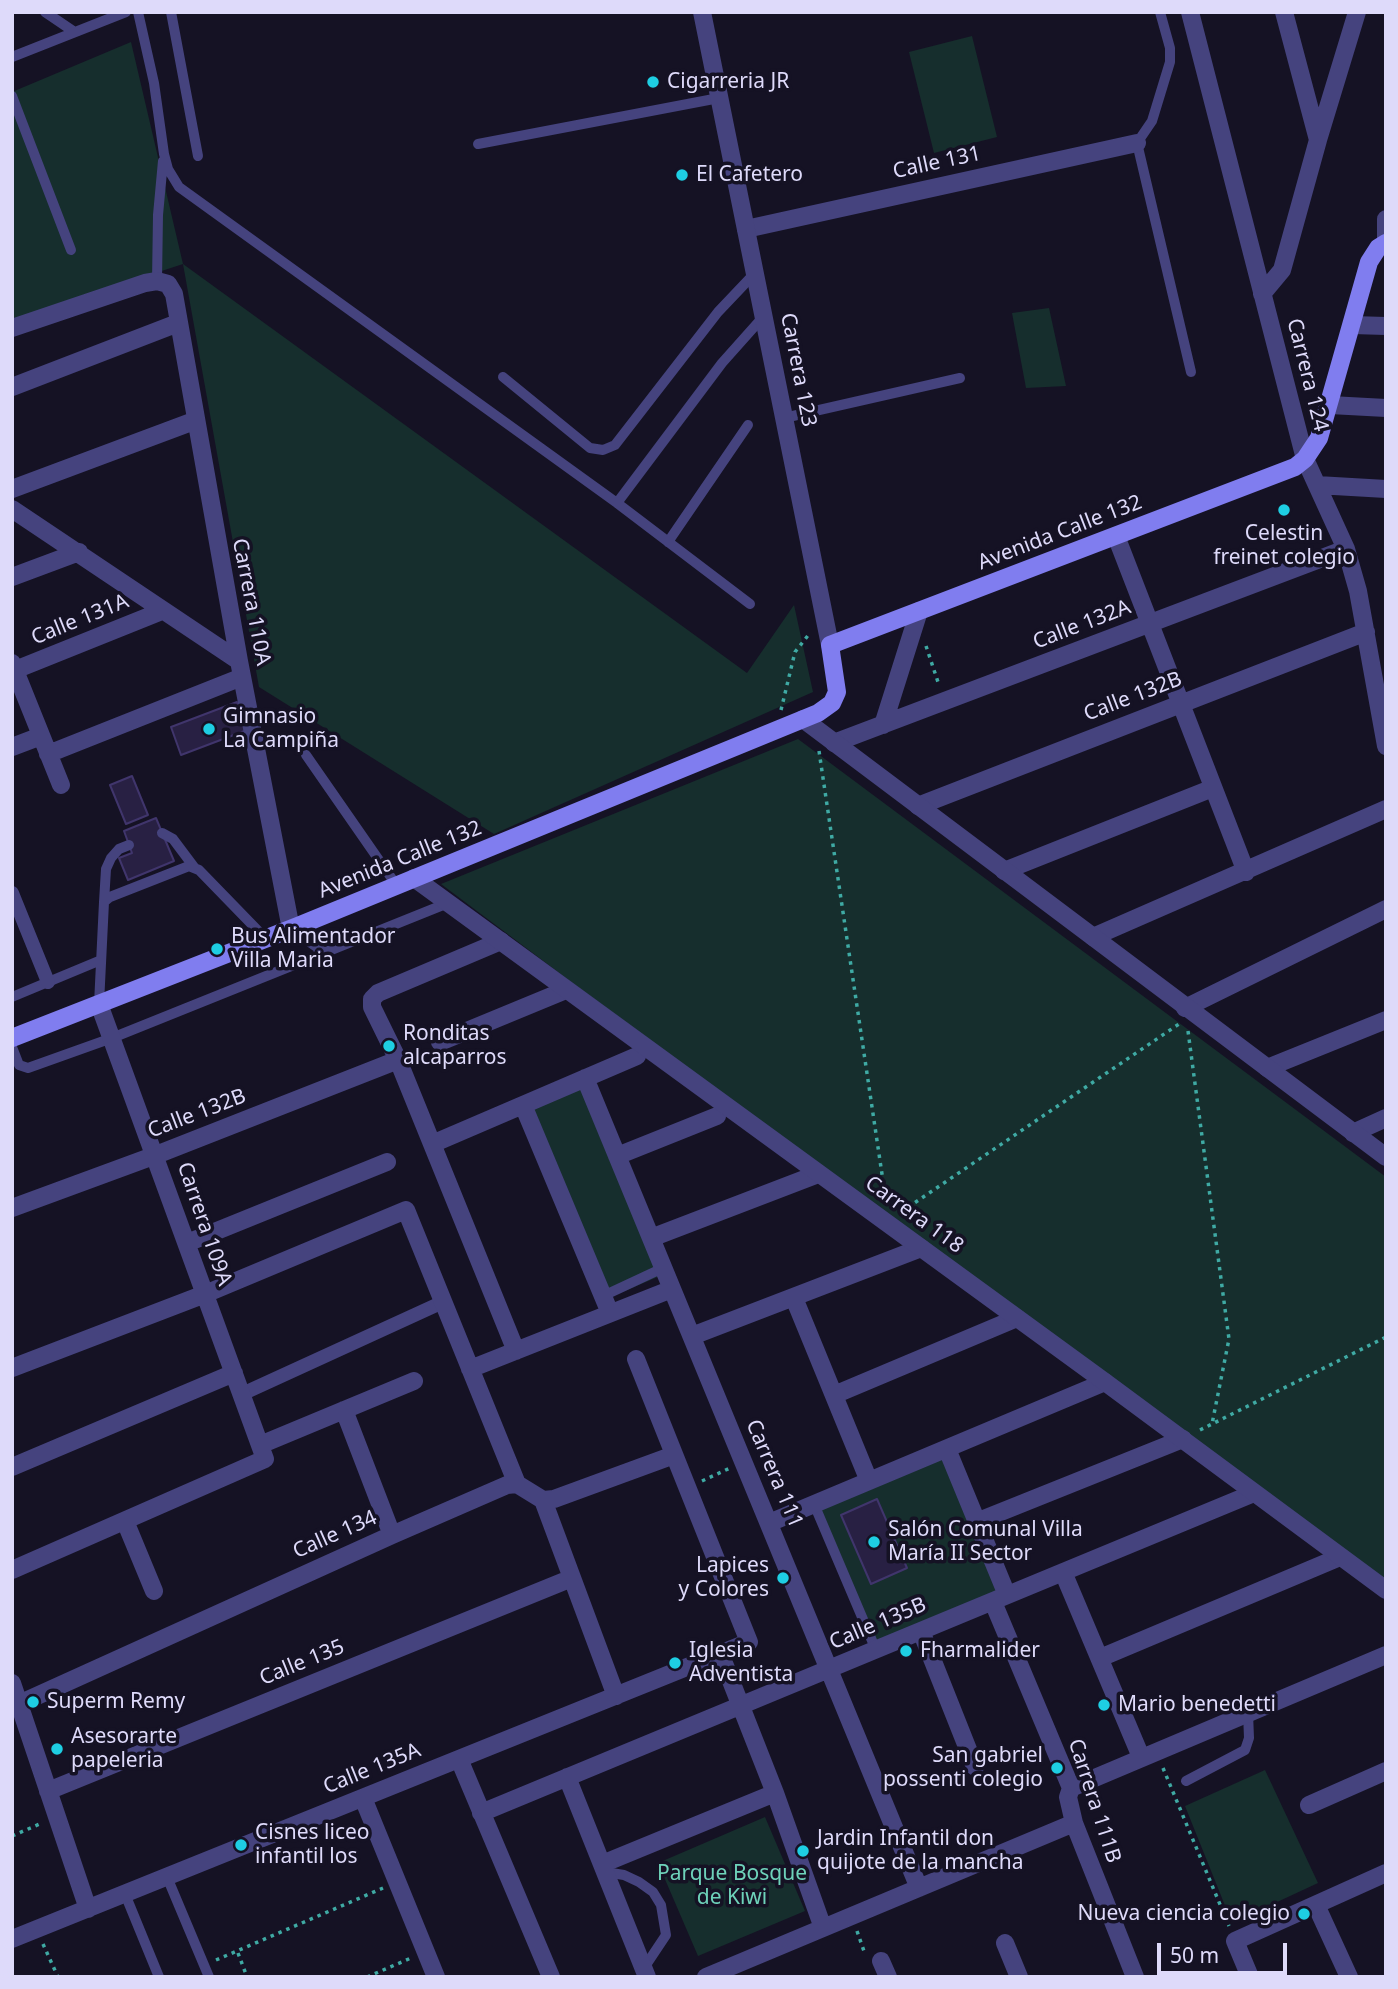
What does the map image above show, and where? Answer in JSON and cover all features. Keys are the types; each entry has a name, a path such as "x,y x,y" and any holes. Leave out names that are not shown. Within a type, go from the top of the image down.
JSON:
{"main road":[{"path":"1305,459 1319,438 1330,405 1373,255 1386,240"},
{"path":"1365,281 1374,265 1386,253"},
{"name":"Avenida Calle 132","path":"830,645 1280,474 1305,459"},
{"name":"Carrera 123","path":"810,724 828,707 837,692 830,645"},
{"name":"Avenida Calle 132","path":"12,1038 810,724"}],"street":[{"name":"Carrera 123","path":"702,12 830,645"},
{"name":"Carrera 124","path":"1191,12 1305,459 1346,550 1358,591 1386,746"},
{"path":"1284,12 1318,140"},
{"path":"1262,294 1282,270 1357,12"},
{"name":"Calle 131","path":"746,229 1137,143"},
{"path":"1386,219 1386,240"},
{"path":"12,328 145,283 163,283"},
{"name":"Carrera 110A","path":"163,283 174,294 194,421 291,929"},
{"path":"12,387 178,323"},
{"path":"1353,325 1386,326"},
{"path":"1330,405 1386,408"},
{"path":"12,489 194,421"},
{"path":"1317,485 1386,489"},
{"path":"12,509 79,552 240,669 48,754"},
{"path":"1116,536 1246,872"},
{"name":"Calle 132A","path":"834,743 1346,550"},
{"path":"12,577 79,552"},
{"name":"Calle 131A","path":"14,667 162,611"},
{"path":"883,725 919,611"},
{"name":"Calle 132B","path":"918,806 1366,632"},
{"path":"14,667 61,785"},
{"path":"810,724 1386,1157"},
{"path":"12,747 41,736"},
{"path":"1004,872 1213,788"},
{"path":"1093,937 1386,809"},
{"name":"Carrera 118","path":"414,878 818,1174 887,1221 1386,1590"},
{"path":"12,893 48,982"},
{"path":"1185,1008 1386,909"},
{"path":"500,941 378,993 372,999 372,1007 398,1060 516,1351"},
{"path":"440,1042 566,990"},
{"name":"Carrera 109A","path":"99,1004 263,1452"},
{"path":"1267,1069 1386,1020"},
{"path":"432,1144 637,1056"},
{"name":"Calle 132B","path":"12,1208 398,1060"},
{"name":"Carrera 111","path":"585,1079 919,1888"},
{"path":"523,1105 610,1313"},
{"path":"617,1156 717,1116"},
{"path":"1353,1133 1386,1118"},
{"path":"187,1243 387,1162"},
{"path":"651,1238 818,1174"},
{"path":"12,1368 205,1294 407,1210 517,1484 543,1500 554,1499 674,1455"},
{"path":"692,1336 921,1248"},
{"path":"470,1369 672,1289"},
{"path":"794,1298 869,1480"},
{"path":"242,1394 443,1302"},
{"path":"834,1395 1017,1318"},
{"path":"636,1359 687,1487"},
{"path":"12,1467 234,1373"},
{"path":"12,1570 125,1521 344,1410 414,1381"},
{"path":"769,1523 1105,1382"},
{"path":"344,1410 392,1535"},
{"path":"976,1522 1183,1439"},
{"name":"Carrera 111B","path":"947,1449 976,1522 1000,1599 1071,1788 1068,1797 1074,1824 1135,1977"},
{"name":"Calle 134","path":"19,1704 392,1535 507,1485 517,1484"},
{"name":"Calle 135A","path":"12,1940 749,1642 687,1487"},
{"name":"Calle 135B","path":"481,1813 1254,1493"},
{"path":"543,1500 616,1696"},
{"path":"125,1521 153,1591"},
{"path":"1100,1658 1340,1556"},
{"path":"1063,1572 1100,1658 1149,1754"},
{"name":"Calle 135","path":"48,1791 572,1578"},
{"path":"921,1631 975,1767"},
{"path":"720,1653 775,1793 823,1928"},
{"path":"1071,1788 1386,1655"},
{"path":"12,1683 88,1909"},
{"path":"459,1759 551,1977"},
{"path":"1309,1805 1386,1771"},
{"path":"567,1777 646,1973"},
{"path":"604,1868 775,1793"},
{"path":"363,1798 436,1977"},
{"path":"706,1977 1074,1824"},
{"path":"1250,1977 1235,1941 1386,1873"},
{"path":"1316,1905 1349,1977"},
{"path":"1005,1943 1019,1977"}],"lane":[{"path":"45,12 73,32"},
{"path":"12,57 126,12"},
{"path":"138,12 164,154 168,169 179,187 617,503 750,604"},
{"path":"171,12 198,156"},
{"path":"1160,12 1170,48 1170,62 1152,121 1137,143 1191,372"},
{"path":"12,96 71,250"},
{"path":"478,144 719,98"},
{"path":"163,283 158,215 164,154"},
{"path":"503,377 590,448 603,450 615,445 718,312 755,273"},
{"path":"617,503 722,363 764,316"},
{"path":"784,418 960,378"},
{"path":"668,542 748,425"},
{"path":"306,755 397,886"},
{"path":"162,833 173,839 194,867 266,939"},
{"path":"99,1004 106,869 118,849 129,845"},
{"path":"104,902 110,897 189,866 194,867"},
{"path":"12,1046 19,1065 28,1068 112,1038 448,903"},
{"path":"291,929 325,953"},
{"path":"12,997 101,960"},
{"path":"603,1296 663,1268"},
{"path":"814,1504 876,1650"},
{"path":"1186,1781 1245,1750 1250,1738 1248,1713"},
{"path":"604,1868 639,1882 653,1892 661,1905 666,1936 646,1973"},
{"path":"167,1877 209,1977"},
{"path":"125,1894 159,1977"}],"path":[{"path":"779,719 795,652 824,615"},
{"path":"924,639 945,702"},
{"path":"810,724 887,1221 1186,1019 1229,1339 1212,1424"},
{"path":"1183,1439 1386,1337"},
{"path":"687,1487 744,1462"},
{"path":"1149,1754 1235,1941"},
{"path":"12,1836 57,1817"},
{"path":"204,1965 397,1882"},
{"path":"851,1916 870,1967 884,1969"},
{"path":"37,1930 58,1977"},
{"path":"237,1952 247,1977"},
{"path":"367,1977 426,1952"}],"green space":[{"path":"972,36 997,137 934,153 909,52"},
{"path":"131,42 183,264 12,320 12,92"},
{"path":"183,264 747,673 794,605 813,692 494,834 259,687"},
{"path":"1049,308 1066,386 1026,388 1012,313"},
{"path":"798,739 1386,1177 1386,1581 441,884"},
{"path":"583,1087 660,1276 611,1297 532,1108"},
{"path":"947,1449 1007,1595 876,1650 814,1504"},
{"path":"1265,1770 1318,1883 1232,1923 1185,1806"},
{"name":"Parque Bosque de Kiwi","path":"765,1817 805,1911 698,1956 658,1863"}],"building":[{"name":"Gimnasio La Campiña","path":"237,702 247,730 181,755 171,727"},
{"path":"132,776 148,815 126,824 110,785"},
{"path":"156,818 174,861 128,880 119,858 132,853 124,831"},
{"name":"Salón Comunal Villa María II Sector","path":"877,1499 907,1568 871,1584 841,1515"}],"place":[{"name":"Cigarreria JR","path":"653,82"},
{"name":"El Cafetero","path":"682,175"},
{"name":"Celestin freinet colegio","path":"1284,510"},
{"name":"Gimnasio La Campiña","path":"209,729"},
{"name":"Bus Alimentador Villa Maria","path":"217,949"},
{"name":"Ronditas alcaparros","path":"389,1046"},
{"name":"Salón Comunal Villa María II Sector","path":"874,1542"},
{"name":"Lapices y Colores","path":"783,1578"},
{"name":"Fharmalider","path":"906,1651"},
{"name":"Iglesia Adventista","path":"675,1663"},
{"name":"Superm Remy","path":"33,1702"},
{"name":"Mario benedetti","path":"1104,1705"},
{"name":"Asesorarte papeleria","path":"57,1749"},
{"name":"San gabriel possenti colegio","path":"1057,1768"},
{"name":"Cisnes liceo infantil los","path":"241,1845"},
{"name":"Jardin Infantil don quijote de la mancha","path":"803,1851"},
{"name":"Nueva ciencia colegio","path":"1304,1914"}]}
